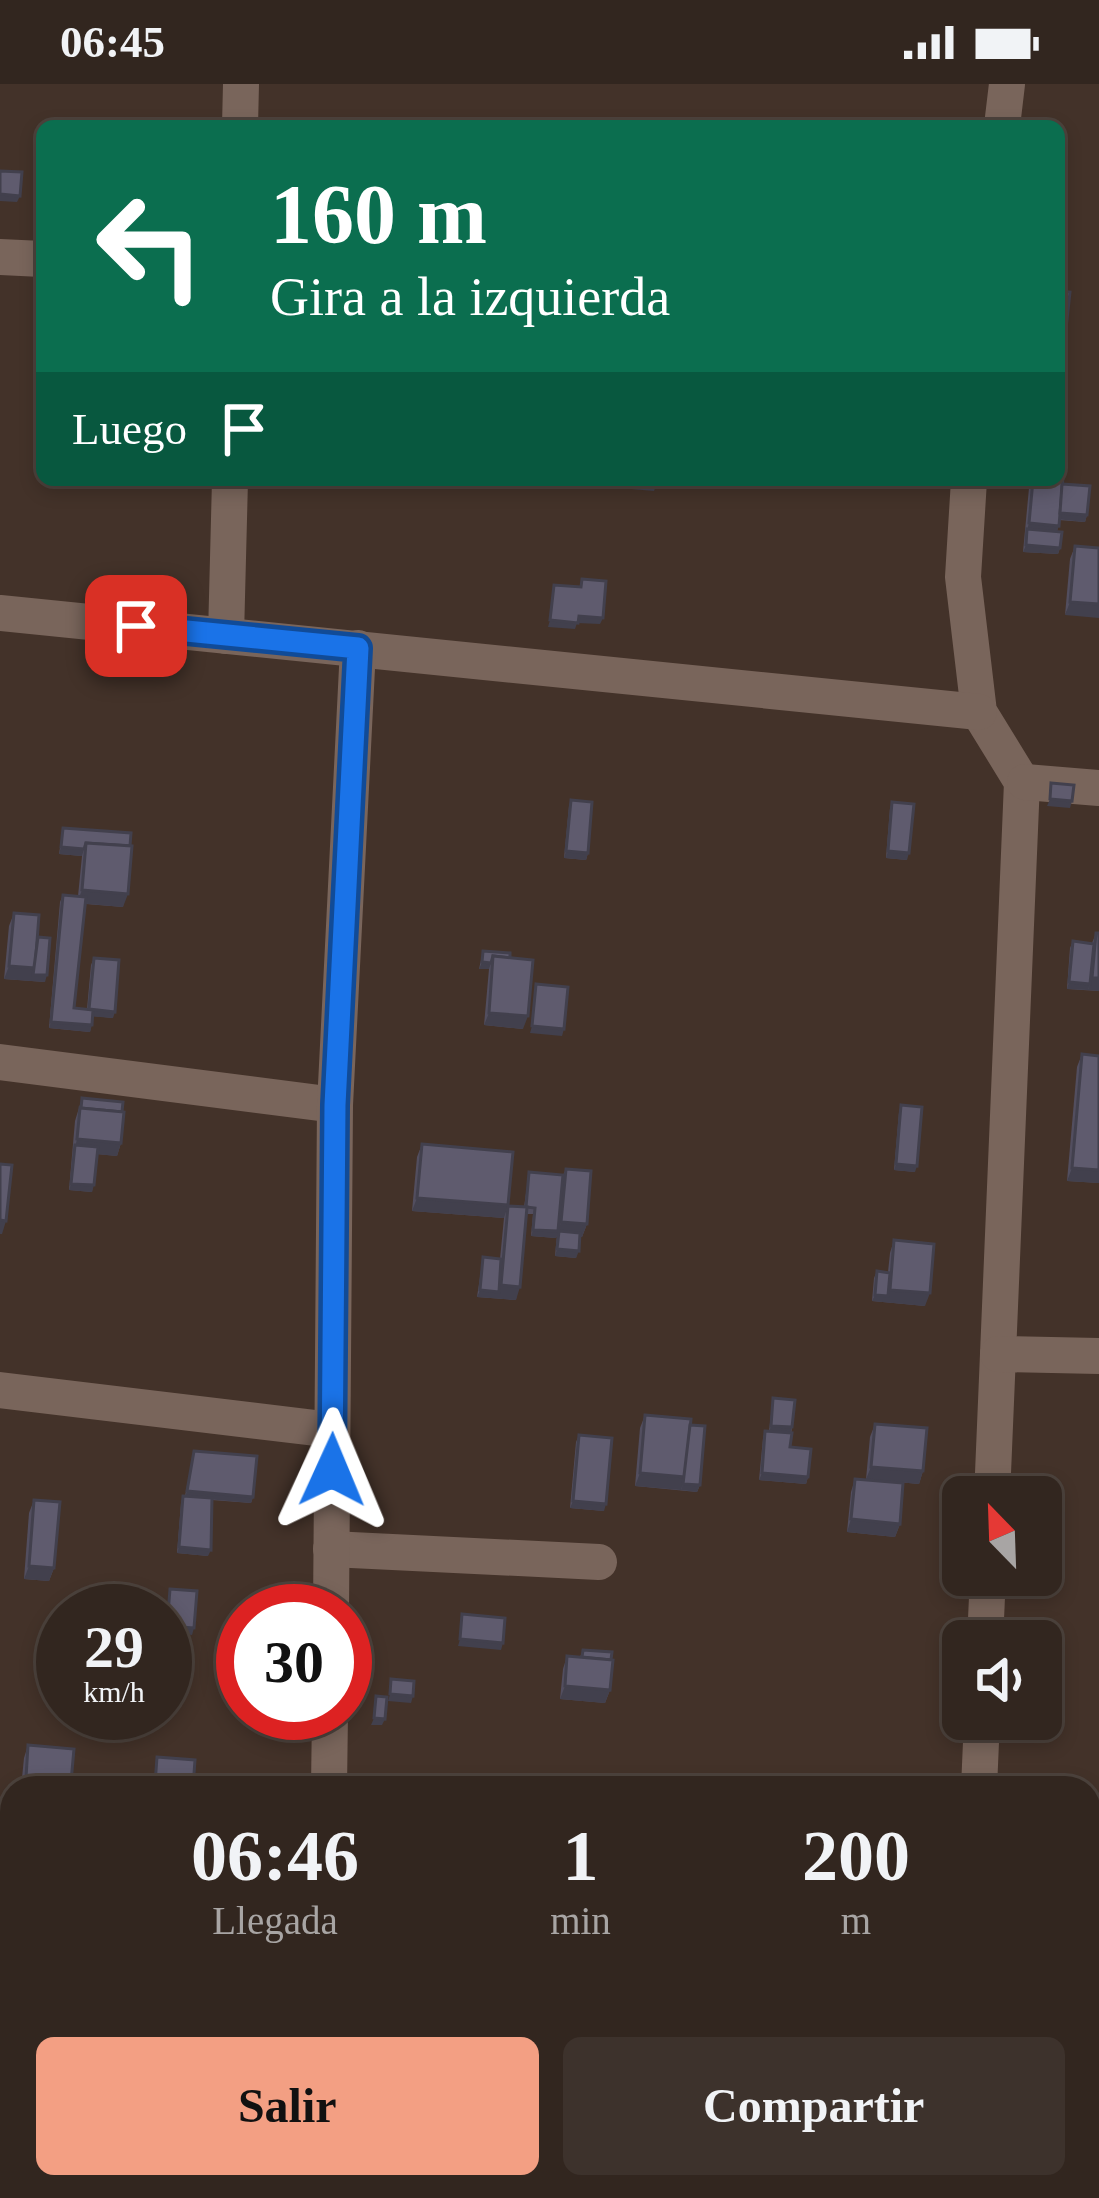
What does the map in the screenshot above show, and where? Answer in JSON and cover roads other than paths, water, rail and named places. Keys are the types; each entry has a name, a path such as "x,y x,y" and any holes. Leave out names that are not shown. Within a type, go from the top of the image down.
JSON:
{"street":[{"path":"240,120 241,84"},
{"path":"1003,120 1007,84"},
{"path":"0,257 36,260"},
{"path":"226,636 230,486"},
{"path":"969,486 963,577 979,712 1022,782 993,1476"},
{"path":"0,613 979,712"},
{"path":"331,1584 335,1105 358,648"},
{"path":"1022,782 1099,788"},
{"path":"0,1062 335,1105"},
{"path":"998,1354 1099,1357"},
{"path":"0,1390 332,1430"},
{"path":"331,1549 599,1562"},
{"path":"329,1776 330,1740"},
{"path":"980,1776 981,1740"}]}
